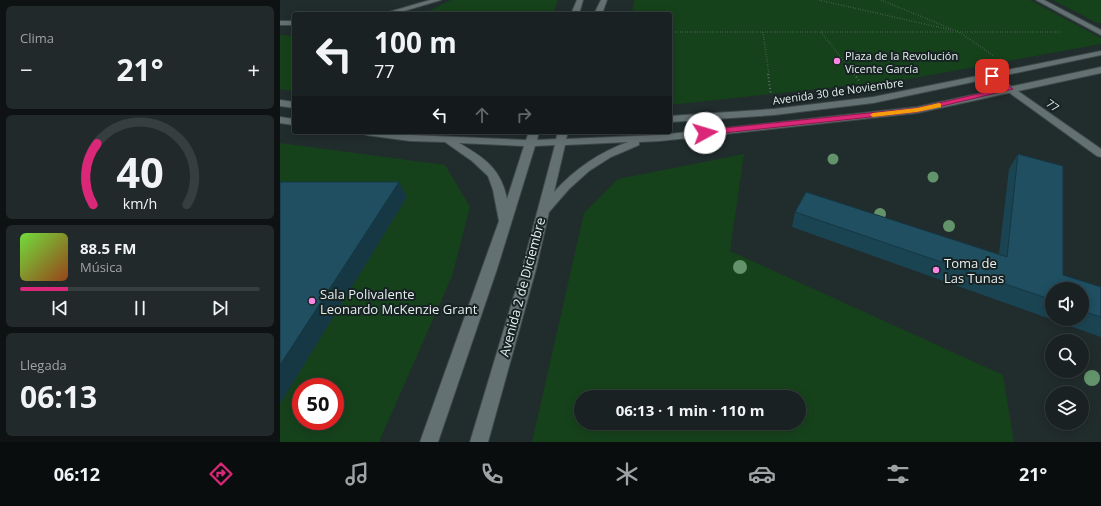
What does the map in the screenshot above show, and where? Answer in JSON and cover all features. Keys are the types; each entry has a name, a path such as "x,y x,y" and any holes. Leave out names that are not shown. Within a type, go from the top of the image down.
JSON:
{"main road":[{"path":"393,12 438,0"},
{"path":"576,12 580,0"},
{"path":"599,12 604,0"},
{"path":"1039,0 1100,33"},
{"path":"280,23 292,23"},
{"name":"Avenida 30 de Noviembre","path":"672,119 774,112 873,100 1101,53"},
{"name":"Avenida 30 de Noviembre","path":"381,134 410,138 529,143 562,137 648,138 917,110 1101,70"},
{"name":"77","path":"992,76 1101,154"},
{"path":"280,103 292,105"},
{"path":"280,120 292,122"},
{"path":"428,442 505,222 533,134"},
{"name":"Avenida 2 de Diciembre","path":"479,442 543,213 562,137"},
{"path":"543,213 564,186 594,161 617,149 648,138"},
{"path":"447,140 482,162 496,179 505,222"}],"path":[{"path":"819,0 959,32"},
{"path":"881,0 959,32 1016,71"},
{"path":"672,32 1100,33"},
{"path":"763,32 774,112"},
{"path":"821,32 873,100"}],"green space":[{"path":"451,0 558,0 554,12 427,12"},
{"name":"Plaza de la Revolución Vicente García","path":"634,0 1030,0 1101,38 1101,44 909,79 672,105 672,12 632,12"},
{"path":"1053,0 1101,0 1101,23 1097,23"},
{"path":"280,35 292,36 292,91 280,89"},
{"path":"280,143 445,165 470,207 452,276 379,442 280,442"},
{"path":"744,154 730,251 1003,375 1014,442 532,442 584,213 618,179"}],"building":[{"path":"1018,154 1063,166 1063,275 1085,282 1045,282 1045,298 795,212 806,192 1007,257"},
{"name":"Sala Polivalente Leonardo McKenzie Grant","path":"280,182 399,182 280,365"},
{"path":"1089,283 1101,287 1101,317 1089,313"}],"slow traffic":[{"path":"873,115 917,110 939,105"}],"place":[{"name":"Plaza de la Revolución Vicente García","path":"837,61"},
{"name":"Toma de Las Tunas","path":"936,270"},
{"name":"Sala Polivalente Leonardo McKenzie Grant","path":"312,301"}],"route":[{"path":"705,133 917,110 1010,89 992,76"}]}
